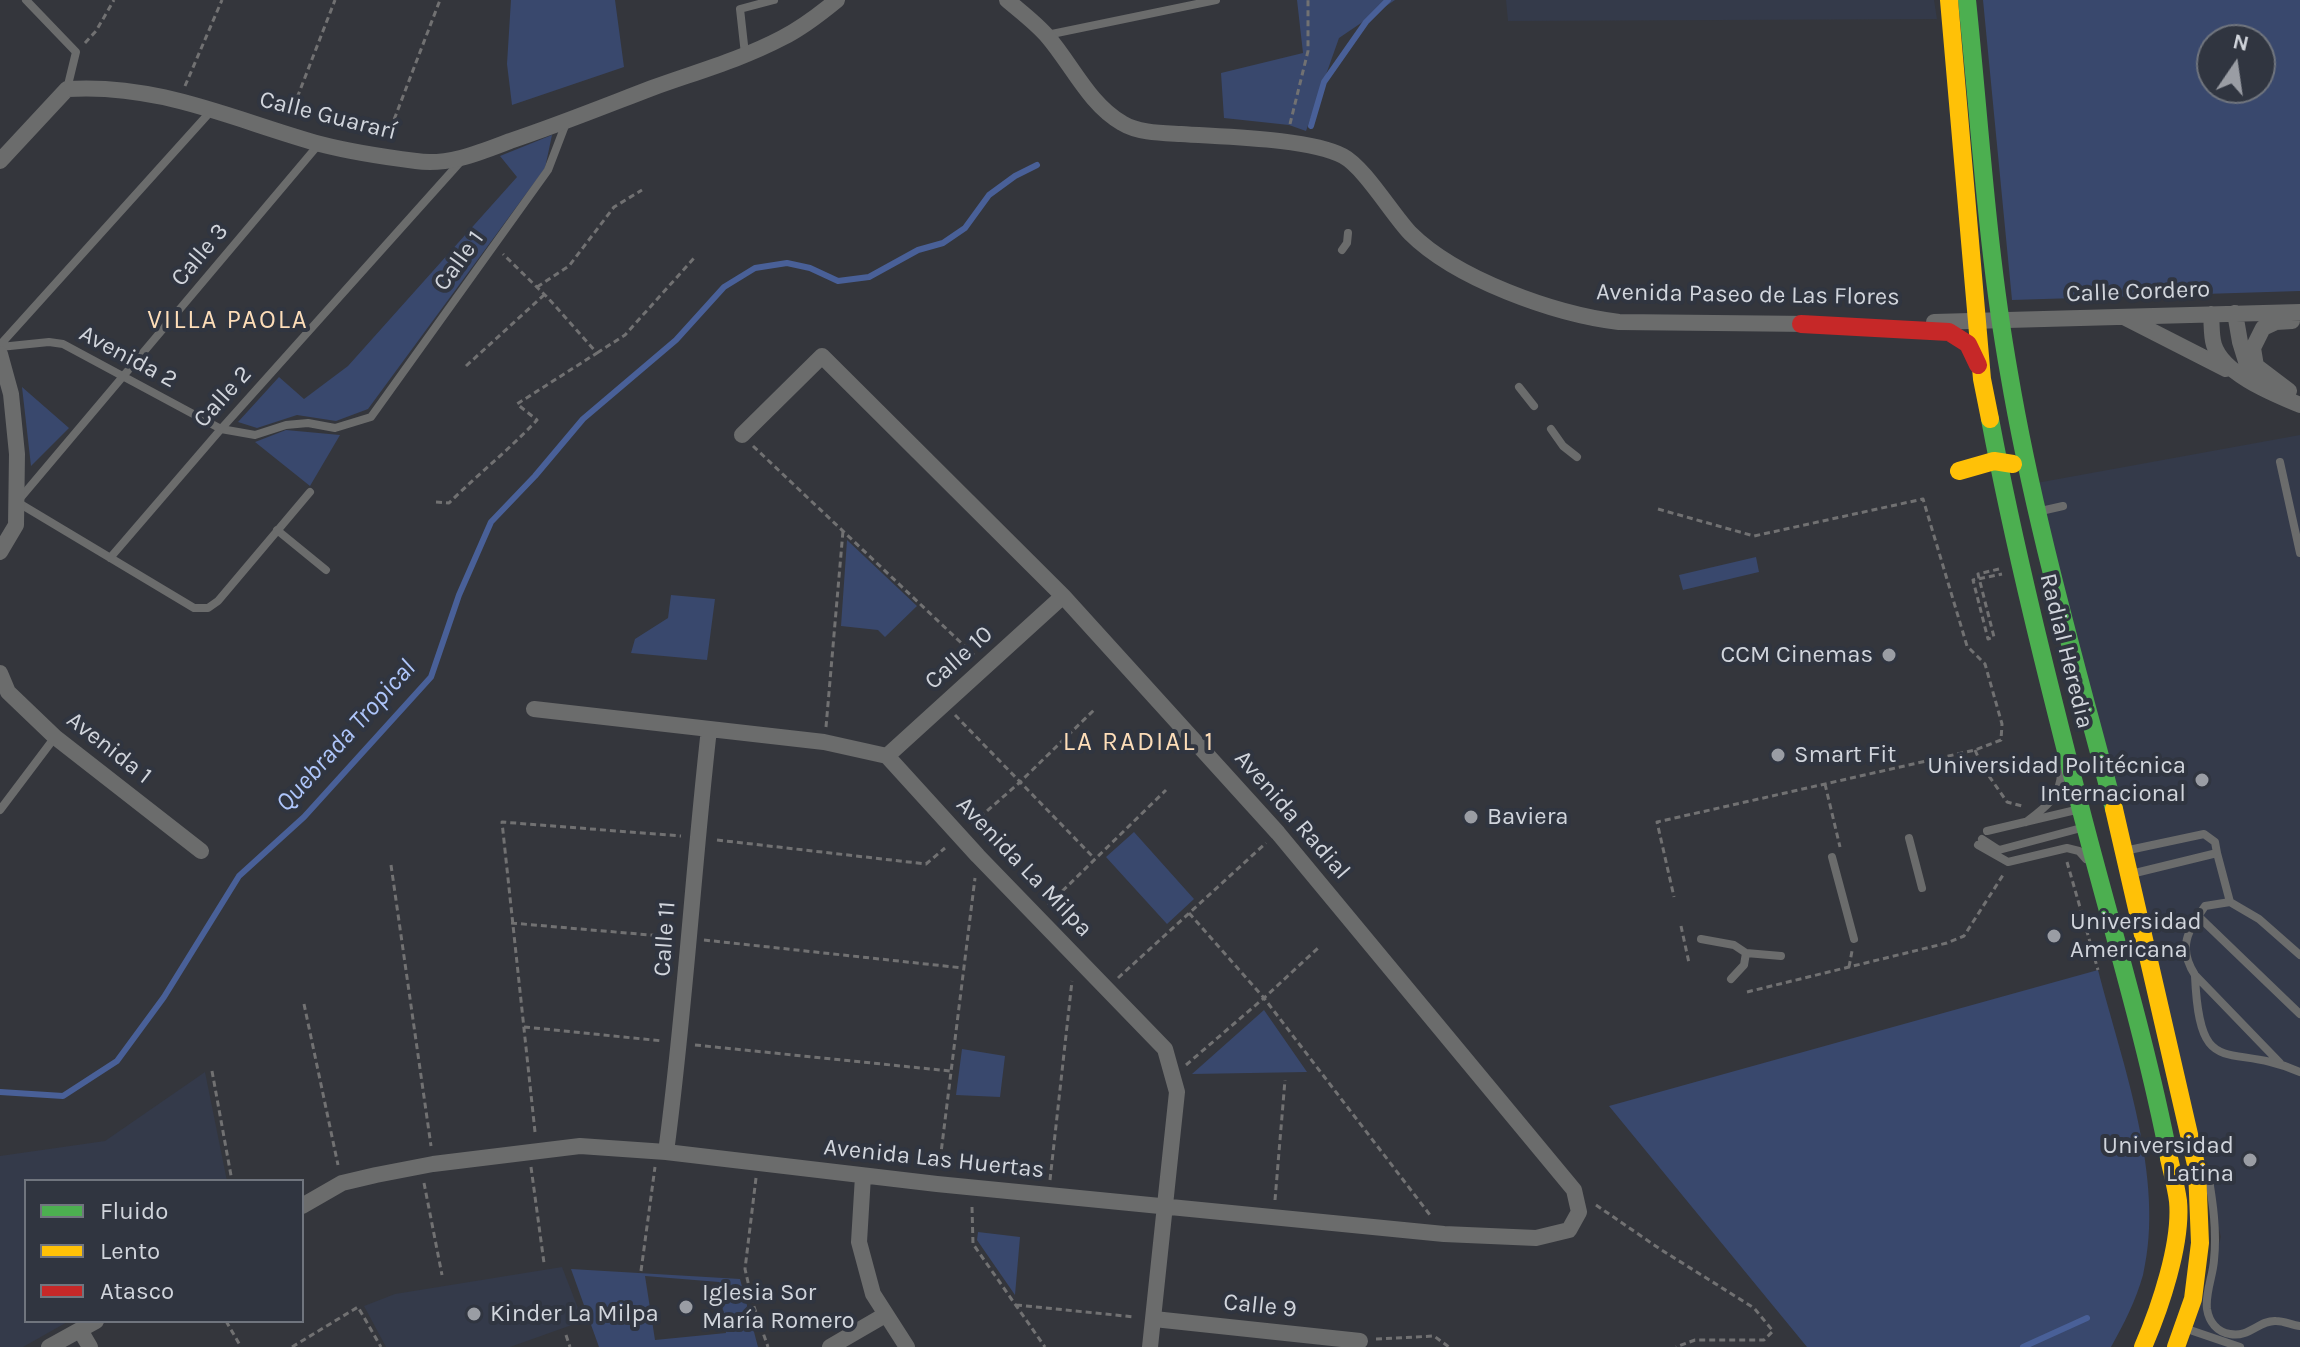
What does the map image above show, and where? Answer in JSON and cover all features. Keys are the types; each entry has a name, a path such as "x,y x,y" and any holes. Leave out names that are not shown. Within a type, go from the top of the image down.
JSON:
{"main road":[{"name":"Radial Heredia","path":"1949,0 1982,379 2005,462 2021,565 2083,818 2155,1085 2178,1202 2169,1271 2156,1318 2143,1347"},
{"name":"Radial Heredia","path":"1967,0 2000,321 2036,512 2125,850 2195,1162 2200,1243 2193,1299 2176,1347"},
{"path":"1978,322 1991,333 2005,462 2095,796 2083,818 2104,831 2176,1123 2195,1162"},
{"path":"1801,324 1949,332 1961,337 1970,345 1982,379 1976,401 1979,453 1975,461 1959,471 2005,462"},
{"path":"2062,610 2082,746"}],"street":[{"name":"Calle Guararí","path":"67,89 101,87 133,90 212,110 320,144 420,162 465,157 745,55 784,37 837,0"},
{"name":"Avenida Paseo de Las Flores","path":"1007,0 1047,35 1104,111 1125,125 1156,132 1285,143 1324,149 1345,157 1408,231 1431,252 1455,267 1559,310 1619,322 1978,322"},
{"path":"0,161 67,89"},
{"name":"Calle Cordero","path":"1978,322 2300,312"},
{"path":"2235,313 2247,367 2252,374 2295,401"},
{"path":"2211,314 2213,344 2218,354 2241,377"},
{"path":"2124,318 2295,401"},
{"path":"2295,401 2256,366 2253,348 2263,328 2276,322 2300,320"},
{"path":"0,354 16,424 17,502 16,525 0,552"},
{"name":"Avenida Radial","path":"742,435 822,356 1063,596 1278,833 1574,1190"},
{"name":"Calle 10","path":"887,756 1063,596"},
{"name":"Avenida 1","path":"0,673 8,692 55,737 201,851"},
{"path":"534,709 824,742 887,756"},
{"name":"Calle 11","path":"662,1151 681,1043 709,729"},
{"name":"Avenida La Milpa","path":"887,756 978,856 1165,1049 1177,1092 1150,1347"},
{"name":"Avenida Las Huertas","path":"304,1205 342,1183 427,1166 580,1146 662,1151 1049,1196 1444,1234 1536,1238 1569,1230 1579,1212 1574,1190"},
{"path":"863,1176 859,1242 873,1294 907,1347"},
{"path":"830,1347 885,1315"},
{"name":"Calle 9","path":"1154,1319 1360,1341"},
{"path":"49,1347 92,1323"},
{"path":"80,1330 90,1347"}],"lane":[{"path":"26,0 76,52 67,89"},
{"path":"745,55 740,9 774,0"},
{"path":"1047,35 1216,0"},
{"path":"0,346 212,110"},
{"name":"Calle 1","path":"371,417 548,170 566,122"},
{"name":"Calle 3","path":"17,502 320,144"},
{"name":"Calle 2","path":"110,558 465,157"},
{"path":"1342,250 1348,233"},
{"name":"Avenida 2","path":"0,346 49,342 63,344 221,429 255,435 286,425 308,423 335,428 371,417"},
{"path":"1519,387 1534,406"},
{"path":"1551,429 1563,446 1577,457"},
{"path":"2280,462 2300,553"},
{"path":"17,502 194,608 208,608 218,601 310,492"},
{"path":"2036,512 2063,506"},
{"path":"277,530 326,570"},
{"path":"1982,838 2026,822 2044,809 2059,790 2059,721"},
{"path":"0,810 55,737"},
{"path":"2026,822 2083,818"},
{"path":"1982,838 1999,850 2083,818"},
{"path":"2125,850 2204,834 2215,842 2230,902"},
{"path":"1909,838 1922,888"},
{"path":"1982,838 2008,862 2067,848 2079,851 2087,861 2118,949"},
{"path":"2131,875 2217,853"},
{"path":"1832,857 1854,939"},
{"path":"2280,1063 2195,975 2185,959 2185,944 2190,927 2205,906 2230,902 2259,919 2300,955"},
{"path":"2198,916 2300,1014"},
{"path":"1701,939 1734,945 1746,953 1781,956"},
{"path":"1731,979 1744,965 1746,953"},
{"path":"2195,975 2196,1011 2208,1045 2222,1055 2280,1063 2300,1072"},
{"path":"2177,1081 2203,1149 2212,1198 2214,1261 2207,1309 2211,1322 2219,1331 2232,1335 2246,1334 2266,1323 2277,1321 2300,1326"},
{"path":"2184,1328 2240,1347"}],"path":[{"path":"76,52 96,31 114,0"},
{"path":"179,101 222,0"},
{"path":"283,131 335,0"},
{"path":"380,155 440,0"},
{"path":"1285,143 1308,51 1308,0"},
{"path":"537,287 569,266 614,207 642,190"},
{"path":"495,245 597,353"},
{"path":"436,502 449,503 507,452 537,420 517,404 625,335 695,257"},
{"path":"466,366 544,295"},
{"path":"742,435 986,666"},
{"path":"1658,509 1754,536 1923,499 1967,646 1985,664 2002,724 2001,740 1975,750 1657,822 1674,897"},
{"path":"824,742 843,531"},
{"path":"1973,580 1988,639 1994,637 1978,574 2021,565"},
{"path":"944,704 1094,858"},
{"path":"544,1263 502,822 697,837 926,864 1019,783 1095,709"},
{"path":"1975,750 1982,766 2007,802 2022,806"},
{"path":"1037,916 1166,790"},
{"path":"1107,989 1278,833"},
{"path":"2064,853 2098,970"},
{"path":"937,1184 978,856"},
{"path":"391,865 442,1275"},
{"path":"1747,992 1947,943 1964,936 2008,868"},
{"path":"1189,913 1264,998 1444,1234"},
{"path":"511,923 963,968"},
{"path":"1681,926 1689,963"},
{"path":"1174,1075 1318,948"},
{"path":"1049,1196 1075,955"},
{"path":"304,1004 342,1183"},
{"path":"522,1027 950,1071"},
{"path":"212,1071 232,1179"},
{"path":"1274,1216 1285,1080"},
{"path":"641,1271 662,1151"},
{"path":"758,1163 745,1269 768,1347"},
{"path":"971,1187 973,1244 1045,1347"},
{"path":"1574,1190 1754,1308 1773,1331 1764,1340 1695,1340 1676,1347"},
{"path":"1016,1305 1154,1319"},
{"path":"292,1347 358,1307 381,1347"},
{"path":"227,1323 241,1347"},
{"path":"566,1335 570,1347"},
{"path":"1360,1341 1408,1335 1434,1336 1449,1347"}],"shaded area":[{"path":"511,0 615,0 624,67 512,105 507,64"},
{"path":"1297,0 1395,0 1339,38 1306,131 1289,125 1224,118 1221,73 1303,53"},
{"path":"1506,0 1934,0 1937,19 1508,21"},
{"path":"1983,0 2300,0 2300,291 2012,300"},
{"path":"552,135 545,168 368,409 336,421 297,415 257,428 238,422 279,377 304,399 348,366 517,177 500,156"},
{"path":"22,387 69,428 31,466"},
{"path":"286,430 340,435 310,486 255,442"},
{"name":"Universidad Politécnica Internacional","path":"2300,435 2300,1347 2187,1347 2221,1237 2031,484"},
{"path":"847,540 917,606 885,637 878,630 841,626"},
{"path":"1756,557 1759,572 1683,590 1679,575"},
{"path":"671,595 715,599 707,660 631,653 635,639 668,618"},
{"path":"1134,832 1194,899 1167,924 1106,857"},
{"path":"2098,970 2138,1121 2149,1200 2149,1238 2143,1275 2111,1347 1807,1347 1609,1106"},
{"path":"1264,1010 1307,1072 1192,1074"},
{"path":"962,1049 1005,1056 1000,1097 956,1095"},
{"path":"205,1072 227,1179 24,1179 24,1323 65,1323 23,1347 0,1347 0,1156 105,1141"},
{"path":"978,1232 1020,1237 1015,1295 977,1240"},
{"name":"Kinder La Milpa","path":"562,1267 583,1321 510,1347 386,1347 364,1306 395,1294"},
{"path":"571,1269 740,1279 758,1347 599,1347","holes":["645,1276 719,1282 726,1333 655,1340"]}],"waterway":[{"name":"Quebrada Tropical","path":"1311,126 1324,82 1366,22 1388,0"},
{"name":"Quebrada Tropical","path":"0,1092 63,1096 117,1061 164,997 239,876 304,817 431,677 459,595 491,522 583,419 676,340 724,287 755,268 787,263 810,268 838,281 869,277 918,250 943,243 965,228 989,195 1037,165"},
{"path":"2023,1347 2087,1318"}],"traffic: fast":[{"path":"1967,0 1989,234 2009,373 2043,538 2114,809"},
{"path":"1990,419 2044,664 2139,1027 2169,1158"}],"traffic: slow":[{"path":"1949,0 1982,379 1990,419"},
{"path":"1959,471 1994,461 2013,464"},
{"path":"2114,809 2197,1169 2200,1243 2193,1299 2176,1347"},
{"path":"2143,1347 2163,1295 2177,1236 2178,1201 2169,1158"}],"traffic: jam":[{"path":"1801,324 1949,332 1968,344 1978,365"}],"place":[{"name":"CCM Cinemas","path":"1889,655"},
{"name":"Smart Fit","path":"1778,755"},
{"name":"Universidad Politécnica Internacional","path":"2202,780"},
{"name":"Baviera","path":"1471,817"},
{"name":"Universidad Americana","path":"2054,936"},
{"name":"Universidad Latina","path":"2250,1160"},
{"name":"Iglesia Sor María Romero","path":"686,1307"},
{"name":"Kinder La Milpa","path":"474,1314"}],"district":[{"name":"VILLA PAOLA","path":"228,321"},
{"name":"LA RADIAL 1","path":"1139,743"}]}
